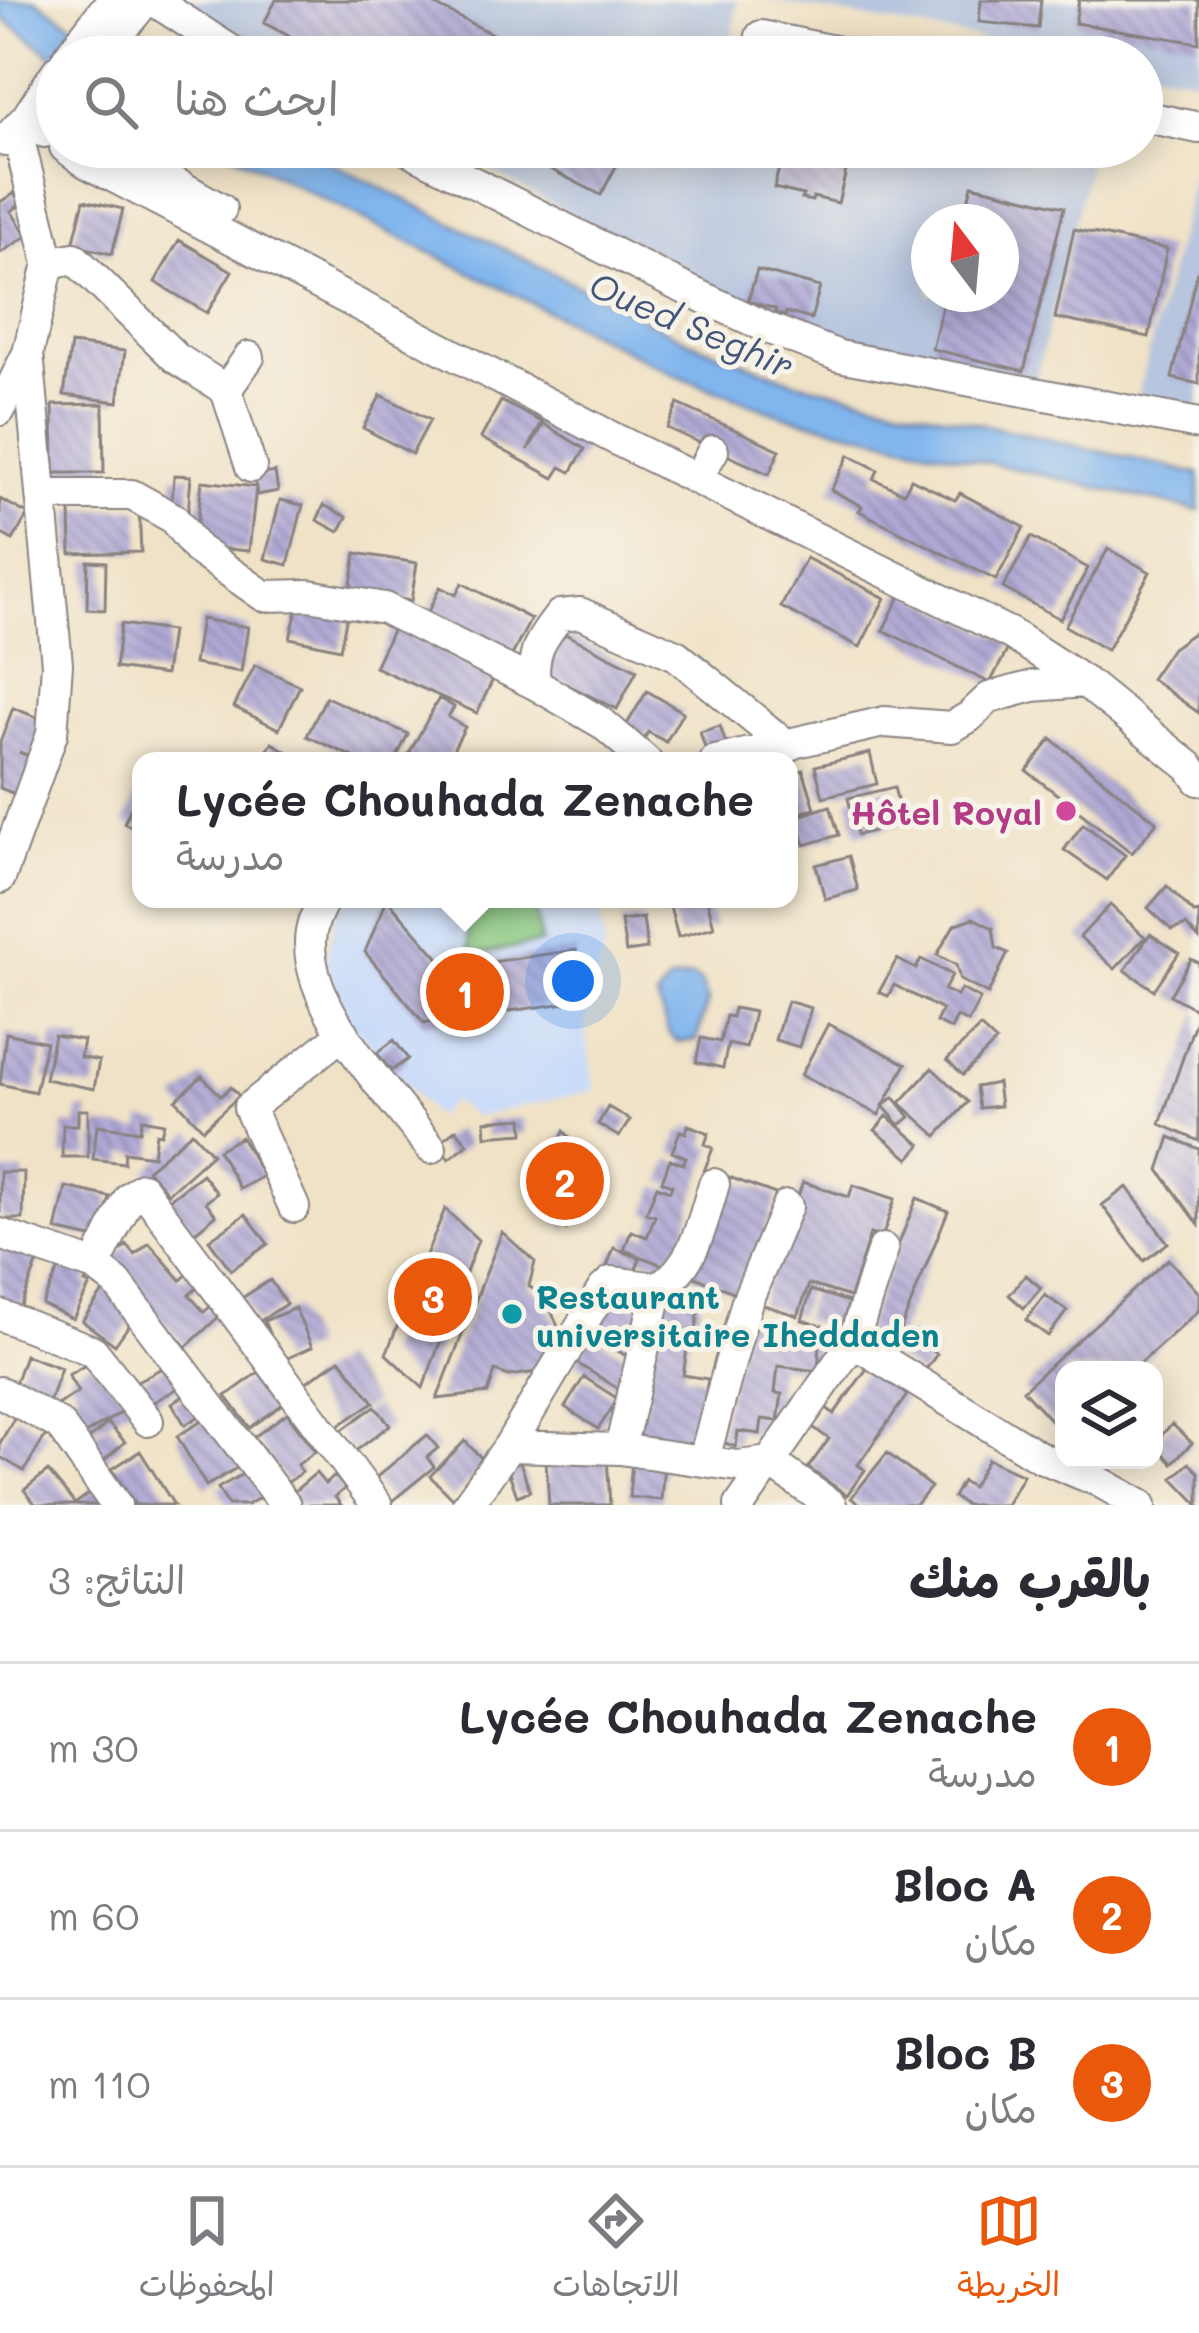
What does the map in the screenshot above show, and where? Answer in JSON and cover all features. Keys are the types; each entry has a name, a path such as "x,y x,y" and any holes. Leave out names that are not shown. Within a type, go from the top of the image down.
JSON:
{"street":[{"path":"114,36 137,2"},
{"path":"137,2 201,36"},
{"path":"109,36 137,2"},
{"path":"1163,120 1199,128"},
{"path":"2,405 28,353 49,263 46,168"},
{"path":"97,168 619,441 1011,634 1085,682 1190,767 1199,780"},
{"path":"149,168 338,275 709,457 989,603 1096,667 1199,753"},
{"path":"445,168 695,294 838,356 1199,424"},
{"path":"49,263 74,257 176,358 226,389 251,467"},
{"path":"0,878 52,734 57,664 28,353"},
{"path":"226,389 249,357"},
{"path":"41,495 132,495 172,518 196,549 263,596 309,595 384,608 535,684 602,723 636,752"},
{"path":"535,684 532,661 536,648 560,615 580,613 676,655 788,747"},
{"path":"762,752 884,722 952,727 988,698 1033,686 1085,682"},
{"path":"320,908 310,946 320,988 344,1034 431,1148"},
{"path":"294,1207 249,1108 344,1034"},
{"path":"467,1505 509,1446 603,1289 611,1282 658,1288 679,1276 694,1248 714,1184"},
{"path":"95,1267 129,1198 142,1188 377,1505"},
{"path":"704,1459 747,1301 788,1206"},
{"path":"0,1234 95,1267 117,1282 284,1505"},
{"path":"740,1505 853,1342 883,1250"},
{"path":"620,1449 658,1288"},
{"path":"0,1315 94,1351 148,1421"},
{"path":"853,1342 1040,1456 1141,1505"},
{"path":"0,1392 60,1425 115,1504"},
{"path":"509,1446 620,1449 738,1466 770,1462 831,1505"}],"shaded area":[{"path":"189,0 737,0 733,36 236,36 183,8"},
{"path":"766,0 1199,0 1199,79 1163,72 1163,36 964,36"},
{"path":"485,168 1088,168 1036,377 847,352 688,276"},
{"path":"1194,173 1199,174 1199,409 1138,396"},
{"path":"338,908 599,908 605,945 584,1024 595,1090 475,1117 451,1101 436,1117 349,1021 325,962"}],"green space":[{"path":"464,908 535,908 541,943 472,955"}],"water":[{"path":"0,0 36,0 91,36 36,36 36,43 0,16"},
{"path":"261,168 341,168 691,342 793,381 1199,474 1199,511 782,415 676,375"},
{"path":"692,977 701,982 708,1001 696,1040 678,1042 669,1034 657,998 669,981"}],"building":[{"path":"276,0 425,0 496,36 289,36 264,23"},
{"path":"981,0 1041,0 1038,28 979,22"},
{"path":"1079,0 1199,0 1199,43 1075,23"},
{"path":"548,168 615,168 601,195"},
{"path":"779,168 846,171 838,203 801,199 803,195 774,188"},
{"path":"972,185 1064,207 1024,371 932,349 941,312 1019,312 1019,204 967,204"},
{"path":"14,193 21,204 11,211 27,236 0,253 0,202"},
{"path":"84,200 123,209 112,254 73,245"},
{"path":"1074,229 1167,249 1149,337 1055,318"},
{"path":"179,240 232,271 207,313 155,282"},
{"path":"757,270 820,287 811,319 786,312 785,316 748,301"},
{"path":"1199,272 1199,384 1172,378"},
{"path":"71,344 125,351 118,402 64,395"},
{"path":"381,395 430,420 412,454 363,428"},
{"path":"501,401 542,422 528,450 544,424 585,449 571,472 561,467 554,478 481,438"},
{"path":"103,404 104,473 54,473 53,405"},
{"path":"678,404 780,450 769,474 667,428"},
{"path":"849,455 878,470 874,479 904,493 911,479 955,500 960,493 1024,527 996,580 859,511 862,506 831,490"},
{"path":"275,472 278,491 257,495 254,476"},
{"path":"174,475 191,476 188,513 171,512"},
{"path":"202,481 256,487 249,551 195,546"},
{"path":"0,499 28,514 13,540 0,533"},
{"path":"280,500 303,505 288,565 265,559"},
{"path":"324,505 347,517 339,532 317,520"},
{"path":"139,508 141,552 71,554 70,510"},
{"path":"1031,537 1088,568 1060,619 1003,588"},
{"path":"1108,549 1150,572 1107,650 1065,626"},
{"path":"356,553 417,563 411,601 350,591"},
{"path":"806,558 885,598 860,647 781,607"},
{"path":"88,561 106,562 105,610 87,609"},
{"path":"462,583 531,619 510,659 426,616 440,587 456,595"},
{"path":"903,590 1011,643 990,683 883,630"},
{"path":"298,606 347,616 340,649 290,638"},
{"path":"201,619 248,627 241,672 194,664"},
{"path":"121,624 171,631 165,675 115,668"},
{"path":"393,628 495,675 477,713 375,667"},
{"path":"1199,629 1199,713 1151,679 1172,648"},
{"path":"559,631 637,670 617,709 539,671"},
{"path":"255,665 300,686 279,729 234,707"},
{"path":"647,691 683,712 666,742 648,732 643,741 624,729"},
{"path":"326,697 408,734 399,752 342,752 307,736"},
{"path":"439,698 454,707 448,717 465,727 452,752 410,752"},
{"path":"13,708 52,723 39,759 19,752 40,761 24,798 0,788 0,742"},
{"path":"720,726 726,744 706,751 700,732"},
{"path":"1051,739 1157,822 1132,853 1027,771"},
{"path":"272,743 287,752 266,752"},
{"path":"870,753 877,784 823,797 815,766"},
{"path":"803,770 815,808 798,813 798,771"},
{"path":"894,787 903,824 857,835 848,798"},
{"path":"830,806 839,835 805,845 798,816"},
{"path":"1083,824 1125,855 1107,880 1064,850"},
{"path":"849,856 858,890 825,899 816,865"},
{"path":"1167,886 1194,913 1199,912 1199,939 1186,925 1172,930 1148,908"},
{"path":"1110,905 1145,937 1115,969 1080,937"},
{"path":"383,908 395,908 443,963 456,967 576,950 567,1003 424,1023 365,952"},
{"path":"670,908 709,908 714,927 678,937"},
{"path":"643,918 647,949 626,952 621,921"},
{"path":"973,918 993,928 996,948 1008,953 988,994 960,980 956,965 937,955 954,925"},
{"path":"1150,934 1179,953 1154,990 1125,970"},
{"path":"897,959 916,969 921,959 952,975 944,990 957,996 961,989 980,999 968,1022 957,1017 951,1029 936,1022 942,1010 894,985 888,996 879,992"},
{"path":"1191,959 1199,963 1199,1011 1170,995"},
{"path":"787,1001 811,1008 799,1047 775,1040"},
{"path":"734,1008 754,1012 746,1048 728,1044 723,1068 696,1062 701,1038 720,1042 726,1016 732,1017"},
{"path":"1199,1011 1199,1141 1160,1124"},
{"path":"828,1024 906,1064 879,1115 801,1075"},
{"path":"980,1027 996,1042 963,1075 947,1060"},
{"path":"6,1033 46,1042 35,1092 0,1084"},
{"path":"54,1035 83,1040 80,1057 99,1061 94,1089 45,1079"},
{"path":"394,1040 408,1059 391,1071 377,1053"},
{"path":"932,1068 968,1102 937,1136 900,1103"},
{"path":"202,1076 221,1096 231,1087 239,1096 203,1129 176,1100"},
{"path":"997,1083 1000,1106 979,1108 976,1087"},
{"path":"894,1097 910,1117 900,1125 883,1106"},
{"path":"608,1107 630,1120 619,1137 598,1124"},
{"path":"78,1110 88,1110 88,1157 62,1157 63,1125 78,1125"},
{"path":"887,1116 921,1145 909,1159 875,1130"},
{"path":"523,1118 524,1133 486,1136 485,1121"},
{"path":"142,1119 164,1123 161,1134 156,1133 153,1156 125,1152 124,1163 93,1159 97,1125 140,1131"},
{"path":"688,1125 709,1133 705,1144 713,1148 675,1270 624,1250 631,1231 647,1237 655,1216 646,1213 657,1186 670,1191 672,1185 662,1181 670,1159 683,1164 686,1157 672,1152 680,1131 686,1133"},
{"path":"456,1129 468,1144 449,1159 437,1144"},
{"path":"564,1131 593,1163 566,1229 539,1200"},
{"path":"192,1132 212,1154 168,1193 147,1170"},
{"path":"241,1137 263,1176 240,1189 218,1150"},
{"path":"1170,1137 1199,1149 1199,1225 1159,1170"},
{"path":"0,1172 24,1172 23,1219 0,1219"},
{"path":"202,1174 217,1193 206,1202 216,1215 189,1237 163,1204"},
{"path":"726,1176 778,1195 741,1295 689,1275"},
{"path":"803,1182 849,1197 853,1185 895,1199 882,1238 870,1234 850,1297 809,1284 798,1316 760,1304"},
{"path":"66,1187 110,1197 100,1240 56,1230"},
{"path":"1127,1187 1168,1243 1144,1261 1102,1205"},
{"path":"917,1198 948,1211 893,1348 862,1336"},
{"path":"445,1209 478,1240 423,1388 386,1354"},
{"path":"246,1214 268,1244 231,1270 209,1240"},
{"name":"Restaurant universitaire Iheddaden","path":"502,1232 535,1262 529,1286 546,1300 559,1328 556,1345 537,1372 509,1376 495,1371 488,1393 437,1399"},
{"path":"0,1239 41,1254 18,1313 0,1307"},
{"path":"149,1243 181,1280 193,1269 205,1281 189,1295 204,1312 218,1300 227,1309 186,1347 109,1261 127,1245 135,1255"},
{"path":"614,1248 640,1258 633,1277 607,1266"},
{"path":"64,1259 90,1272 85,1283 90,1285 73,1319 42,1304"},
{"path":"1168,1259 1199,1293 1199,1310 1143,1361 1055,1361"},
{"path":"1026,1275 1041,1288 1024,1308 1009,1295"},
{"path":"270,1280 286,1304 257,1323 242,1298"},
{"path":"106,1288 134,1318 115,1345 82,1321"},
{"path":"615,1289 652,1305 634,1348 597,1333"},
{"path":"663,1290 701,1296 683,1375 708,1379 696,1452 633,1442 638,1409 645,1411"},
{"path":"811,1290 849,1302 840,1331 802,1320"},
{"path":"1045,1295 1067,1311 1048,1336 1026,1320"},
{"path":"295,1308 312,1347 281,1361 264,1321"},
{"path":"747,1314 820,1342 818,1371 778,1366 775,1393 782,1394 778,1421 762,1419 760,1434 738,1431 736,1447 717,1440"},
{"path":"909,1334 937,1354 921,1376 893,1357"},
{"path":"592,1335 636,1362 619,1389 575,1362"},
{"path":"25,1355 61,1368 47,1408 11,1395"},
{"path":"96,1359 132,1406 77,1439 57,1405 78,1392 68,1375"},
{"path":"340,1359 374,1402 335,1428 305,1383"},
{"path":"1055,1361 1055,1425 1023,1390"},
{"path":"172,1363 184,1385 150,1404 137,1381"},
{"path":"868,1367 907,1395 858,1465 865,1470 847,1495 808,1468 829,1439 810,1425 824,1406 834,1414"},
{"path":"259,1372 283,1404 250,1428 226,1396"},
{"path":"584,1377 618,1399 598,1429 565,1407"},
{"path":"191,1391 204,1413 185,1425 172,1403"},
{"path":"375,1406 390,1425 353,1453 338,1433"},
{"path":"287,1413 315,1452 297,1465 302,1472 287,1483 254,1437"},
{"path":"16,1415 47,1433 24,1471 0,1457 0,1443"},
{"path":"212,1415 242,1465 206,1486 177,1436"},
{"path":"108,1423 125,1442 101,1463 84,1443"},
{"path":"1172,1424 1192,1443 1172,1463 1163,1453 1163,1434"},
{"path":"427,1435 438,1448 427,1457 434,1467 391,1502 373,1480"},
{"path":"465,1441 487,1464 452,1498 430,1476"},
{"path":"140,1451 174,1505 135,1505 112,1469"},
{"path":"887,1453 931,1487 916,1505 860,1505 851,1498"},
{"path":"607,1457 610,1505 549,1505 546,1461"},
{"path":"988,1459 1023,1475 1006,1505 966,1505 953,1497 962,1481 972,1487"},
{"path":"632,1461 664,1463 661,1500 629,1497"},
{"path":"520,1462 530,1491 517,1496 507,1467"},
{"path":"1189,1463 1199,1473 1199,1505 1173,1478"},
{"path":"250,1470 264,1495 247,1505 228,1505 218,1488"},
{"path":"48,1471 75,1504 98,1487 113,1505 36,1505 24,1490"},
{"path":"316,1473 325,1484 335,1476 345,1488 335,1497 341,1505 300,1505 291,1494"}],"place":[{"name":"Hôtel Royal","path":"1066,811"},
{"name":"Lycée Chouhada Zenache","path":"465,992"},
{"name":"Bloc A","path":"565,1181"},
{"name":"Bloc B","path":"433,1297"},
{"name":"Restaurant universitaire Iheddaden","path":"512,1314"}],"water label":[{"name":"Oued Seghir","path":"692,324"}]}
